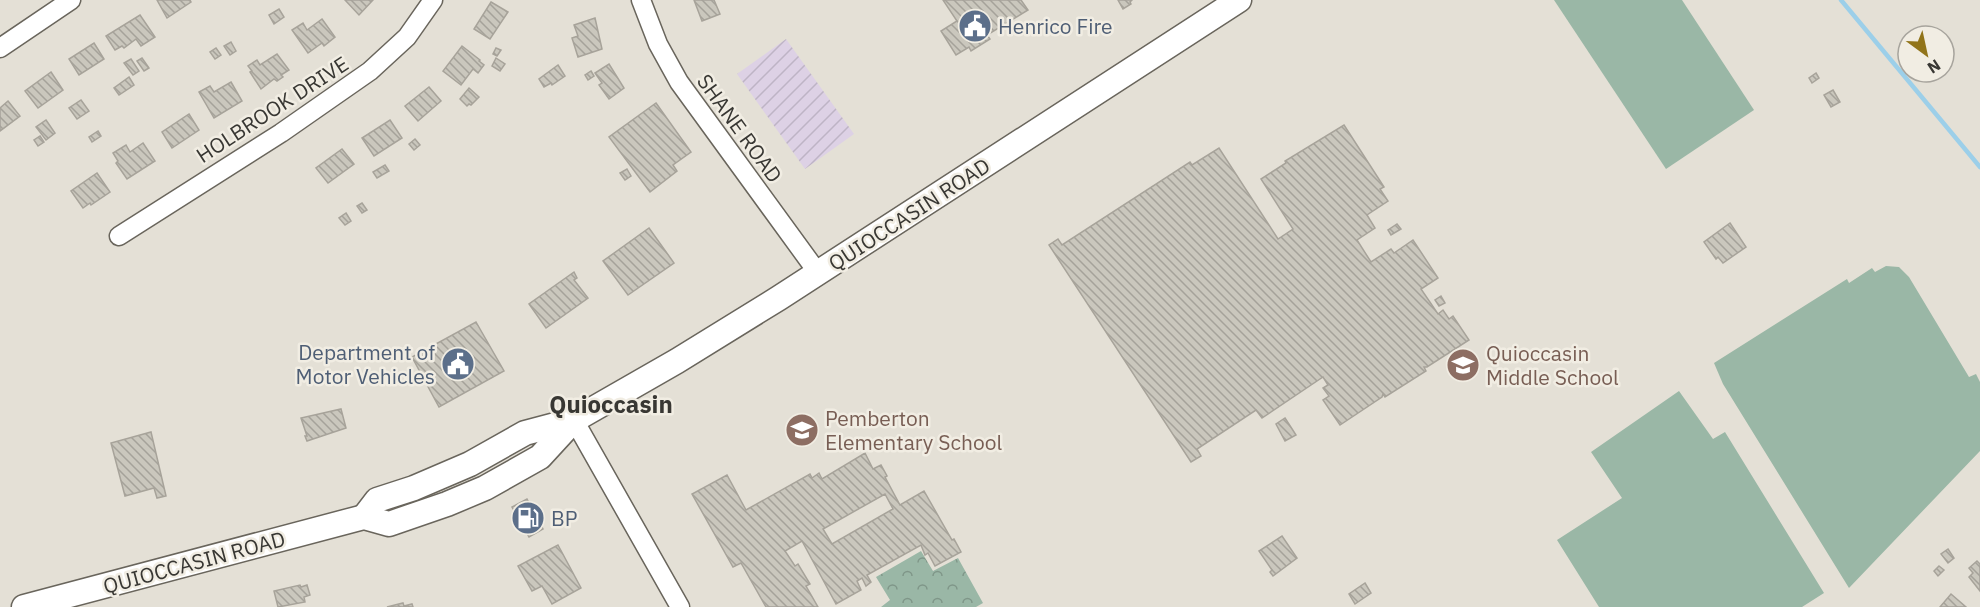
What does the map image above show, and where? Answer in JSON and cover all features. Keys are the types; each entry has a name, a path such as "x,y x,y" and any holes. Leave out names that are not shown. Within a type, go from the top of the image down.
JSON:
{"main road":[{"name":"QUIOCCASIN ROAD","path":"24,607 364,517 389,524 485,488 540,457 574,420 677,361 818,273 1239,0"}],"street":[{"path":"0,48 71,0"},
{"name":"HOLBROOK DRIVE","path":"119,236 281,133 370,71 407,38 433,0"},
{"name":"SHANE ROAD","path":"641,0 658,44 679,82 818,273"},
{"path":"574,420 680,607"}],"shaded area":[{"path":"786,39 854,134 805,169 737,74"}],"green space":[{"path":"1554,0 1682,0 1754,110 1666,169"},
{"path":"1886,266 1899,267 1909,277 1969,377 1976,374 1980,382 1980,451 1849,588 1723,384 1714,363 1847,279 1849,283 1872,268 1875,272"},
{"path":"1679,391 1713,439 1725,432 1824,593 1802,607 1599,607 1557,540 1622,498 1591,452"},
{"path":"921,551 933,571 958,558 983,603 976,607 881,607 890,600 876,577"}],"building":[{"path":"157,0 190,0 191,2 167,18"},
{"path":"345,0 373,0 359,15"},
{"path":"694,0 714,0 720,14 702,21"},
{"name":"Henrico Fire","path":"943,0 1021,0 1028,10 987,35 990,39 971,51 969,47 956,55 941,31 957,21"},
{"path":"1118,0 1132,0 1131,4 1123,9"},
{"path":"491,2 508,12 490,39 474,29"},
{"path":"279,9 284,17 274,24 269,15"},
{"path":"140,15 155,37 141,46 136,39 124,48 122,46 115,50 106,36"},
{"path":"595,18 602,49 578,57 572,38 578,36 574,25"},
{"path":"322,19 335,37 324,46 322,43 308,53 292,30 303,23 307,30"},
{"path":"231,42 236,51 230,55 224,46"},
{"path":"94,43 104,59 79,75 69,59"},
{"path":"462,46 484,65 478,73 473,69 461,85 443,71"},
{"path":"216,48 221,55 215,59 210,52"},
{"path":"496,48 501,50 497,56 493,54"},
{"path":"277,54 289,70 281,75 283,77 277,81 274,79 261,89 248,66 257,60 260,65"},
{"path":"142,58 149,68 144,71 137,61"},
{"path":"496,58 505,64 500,71 492,66"},
{"path":"131,59 139,71 133,75 124,63"},
{"path":"609,64 624,88 609,99 599,85 602,83 595,73"},
{"path":"558,65 565,76 552,85 551,83 544,87 539,79"},
{"path":"591,71 594,76 588,80 585,75"},
{"path":"51,72 63,90 38,108 25,91"},
{"path":"1816,73 1819,78 1812,83 1809,78"},
{"path":"129,77 134,85 119,95 114,88"},
{"path":"231,82 242,101 214,118 199,92 210,86 214,92"},
{"path":"429,87 441,101 418,121 405,106"},
{"path":"469,88 479,97 467,106 460,99"},
{"path":"1833,90 1840,102 1831,107 1824,95"},
{"path":"81,100 89,111 77,119 69,108"},
{"path":"8,101 20,116 0,131 0,108"},
{"path":"656,103 691,152 673,165 677,171 650,192 609,137"},
{"path":"189,114 199,130 172,148 162,132"},
{"path":"46,120 55,133 46,140 36,127"},
{"path":"390,120 402,138 374,156 362,138"},
{"path":"1344,125 1384,187 1380,189 1388,201 1367,215 1375,228 1357,240 1371,262 1391,249 1394,253 1413,240 1438,278 1421,289 1438,314 1443,310 1449,319 1453,316 1469,340 1424,367 1426,371 1385,397 1383,394 1382,397 1340,425 1323,400 1329,396 1323,388 1328,385 1323,377 1262,418 1256,410 1197,449 1201,456 1191,462 1049,245 1058,239 1062,245 1190,162 1192,165 1219,148 1278,239 1293,229 1261,179 1286,163 1285,161"},
{"path":"98,131 101,136 92,142 89,137"},
{"path":"40,136 44,142 38,146 34,140"},
{"path":"415,139 420,145 414,150 409,144"},
{"path":"143,143 155,161 127,179 116,163 118,161 113,153 126,145 130,152"},
{"path":"342,149 354,164 328,183 316,168"},
{"path":"385,165 389,171 377,178 373,172"},
{"path":"627,169 631,176 625,180 620,173"},
{"path":"97,173 110,192 83,208 71,191"},
{"path":"362,203 367,210 362,213 357,206"},
{"path":"346,213 351,221 345,225 339,218"},
{"path":"1730,223 1746,247 1723,263 1718,257 1716,259 1704,242"},
{"path":"1397,224 1401,229 1391,235 1388,230"},
{"path":"649,228 674,263 628,295 603,261"},
{"path":"574,272 577,278 574,280 588,298 546,328 529,304"},
{"path":"1441,296 1445,303 1439,306 1435,300"},
{"name":"Department of Motor Vehicles","path":"476,322 504,371 439,407 412,357"},
{"path":"341,409 346,428 307,441 301,418"},
{"path":"1285,418 1296,435 1285,441 1276,424"},
{"path":"151,432 166,496 157,498 154,488 125,496 111,443"},
{"path":"865,453 873,469 881,465 900,505 924,491 961,552 935,566 928,553 925,555 921,545 867,575 871,582 866,586 862,578 857,581 861,590 836,604 802,541 785,551 795,566 798,564 810,584 806,586 818,607 766,607 741,563 733,567 692,494 727,475 746,510 810,474 812,478 819,473 822,479","holes":["885,494 893,509 832,544 823,529"]},
{"name":"BP","path":"527,499 543,529 529,537 512,507"},
{"path":"1282,536 1297,558 1273,576 1270,572 1272,570 1259,551"},
{"path":"558,545 581,588 552,604 542,586 532,591 518,566"},
{"path":"1948,549 1954,558 1948,563 1941,554"},
{"path":"1977,561 1980,564 1980,591 1969,577 1973,573 1969,568"},
{"path":"1939,566 1944,570 1938,576 1934,571"},
{"path":"1365,583 1371,593 1355,604 1349,594"},
{"path":"300,585 301,587 307,585 310,595 304,597 305,602 278,607 274,591"},
{"path":"1951,594 1966,607 1940,607"},
{"path":"403,603 404,606 412,604 413,607 387,607"}],"waterway":[{"path":"1841,0 1980,167"}],"place":[{"name":"Henrico Fire","path":"975,26"},
{"name":"Department of Motor Vehicles","path":"458,364"},
{"name":"Quioccasin Middle School","path":"1463,365"},
{"name":"Pemberton Elementary School","path":"802,430"},
{"name":"BP","path":"528,518"}],"district":[{"name":"Quioccasin","path":"611,404"}]}
